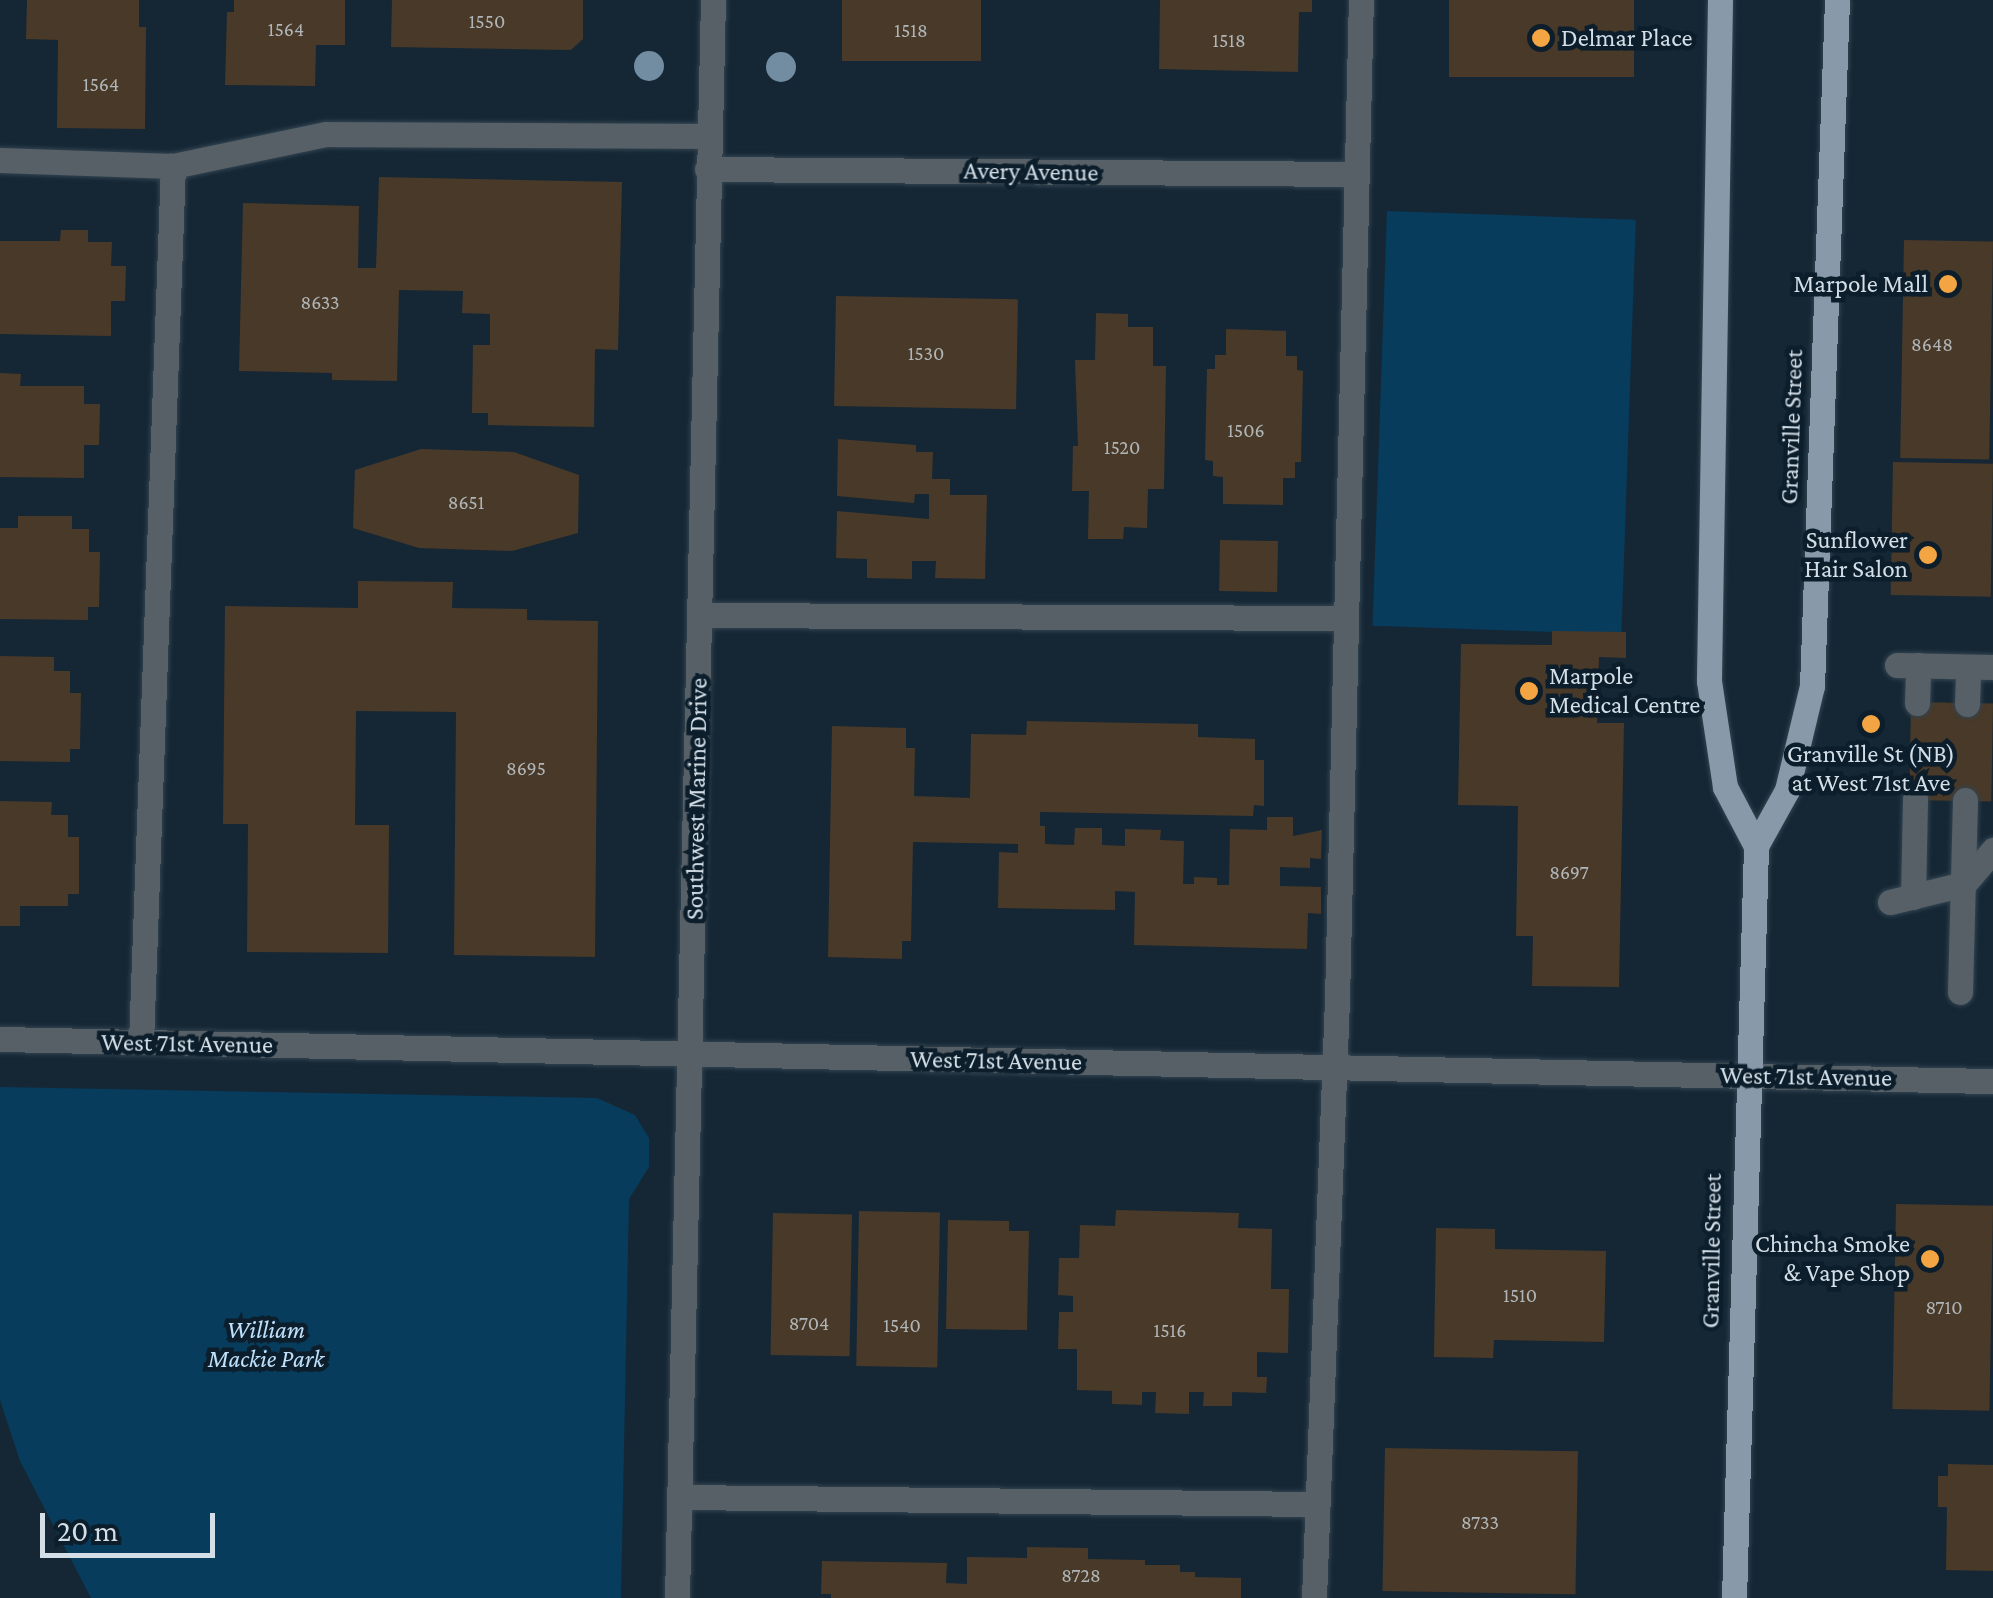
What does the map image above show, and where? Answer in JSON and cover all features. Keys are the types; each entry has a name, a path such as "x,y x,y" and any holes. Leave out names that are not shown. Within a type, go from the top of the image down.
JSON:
{"main road":[{"name":"Granville Street","path":"1720,0 1710,681 1726,787 1756,846"},
{"name":"Granville Street","path":"1734,1598 1746,1076 1756,846 1787,790 1812,686 1836,0"}],"street":[{"name":"Southwest Marine Drive","path":"677,1598 713,0"},
{"path":"1314,1598 1333,1065 1361,0"},
{"path":"0,160 173,166 326,134 708,136"},
{"path":"141,1042 173,166"},
{"name":"Avery Avenue","path":"707,170 1356,174"},
{"path":"702,615 1344,618"},
{"path":"1917,703 1907,665 1981,667 1967,704"},
{"path":"1915,799 1902,899 1964,884 1993,850"},
{"path":"1960,992 1965,800"},
{"name":"West 71st Avenue","path":"0,1039 691,1057 1333,1065 1993,1081"},
{"path":"680,1497 1317,1504"}],"green space":[{"path":"1387,211 1636,220 1621,634 1373,626"},
{"name":"William Mackie Park","path":"0,1087 597,1098 635,1115 649,1138 649,1167 629,1199 621,1598 91,1598 20,1461 0,1400"}],"building":[{"path":"27,0 139,0 139,27 146,27 145,129 57,128 58,40 26,39"},
{"path":"234,0 345,0 345,45 316,45 315,86 225,85 227,12 234,12"},
{"path":"392,0 583,0 583,39 571,50 391,47"},
{"path":"842,0 981,0 981,61 842,61"},
{"path":"1160,0 1312,0 1312,12 1299,12 1298,72 1159,69"},
{"name":"Delmar Place","path":"1449,0 1634,0 1634,77 1449,77"},
{"path":"379,177 622,182 618,350 595,349 594,427 488,425 488,413 472,413 473,345 490,345 490,314 462,313 463,291 399,290 397,381 332,380 332,373 239,371 243,203 359,206 358,268 376,268"},
{"path":"61,230 88,230 88,242 112,242 111,266 126,266 125,301 111,301 111,336 0,334 0,241 60,241"},
{"path":"1904,240 1993,242 1989,460 1900,458"},
{"path":"836,296 1018,299 1016,409 834,406"},
{"path":"1096,313 1128,314 1128,327 1153,327 1153,366 1166,366 1164,489 1148,489 1147,528 1124,527 1123,539 1088,539 1089,491 1072,491 1073,446 1078,446 1075,360 1095,360"},
{"path":"1226,329 1286,331 1286,356 1297,356 1297,370 1303,371 1301,462 1295,462 1295,478 1283,478 1283,505 1223,504 1223,477 1213,476 1213,461 1205,460 1207,369 1215,369 1215,355 1226,355"},
{"path":"0,373 21,374 20,386 84,386 84,404 100,404 99,445 84,445 84,478 0,477"},
{"path":"838,439 916,445 916,452 933,452 932,479 950,479 950,495 987,495 985,579 935,578 936,561 912,561 912,579 867,578 867,559 836,558 837,511 929,519 929,494 915,494 914,503 837,496"},
{"path":"421,449 514,452 579,475 578,533 512,551 419,548 353,528 355,470"},
{"path":"1893,462 1993,464 1991,597 1891,595"},
{"path":"18,516 72,516 72,529 89,529 89,552 100,552 99,607 88,607 88,620 0,619 0,528 18,528"},
{"path":"1220,540 1278,541 1277,592 1219,591"},
{"path":"358,581 453,582 452,608 527,609 527,620 598,621 595,957 454,955 456,712 356,711 355,825 389,825 388,953 247,952 248,824 223,824 225,606 358,608"},
{"path":"1552,631 1626,632 1626,658 1599,657 1597,723 1624,723 1619,987 1532,986 1533,936 1516,936 1518,806 1458,805 1461,644 1552,645"},
{"path":"0,656 54,657 54,671 70,671 70,693 81,693 80,749 70,749 70,762 0,761"},
{"path":"1911,702 1993,703 1991,801 1909,800"},
{"path":"1027,721 1198,724 1198,737 1255,739 1255,760 1264,760 1264,806 1254,805 1253,816 1040,812 1040,826 1045,826 1045,844 1074,845 1075,828 1102,828 1102,845 1125,846 1125,829 1161,830 1160,840 1184,841 1183,884 1194,884 1194,877 1217,878 1217,885 1229,885 1230,829 1267,830 1267,817 1293,817 1293,836 1322,830 1321,859 1310,858 1310,868 1280,867 1280,886 1321,887 1321,914 1308,913 1307,949 1134,945 1135,892 1115,891 1115,910 998,908 999,852 1018,853 1018,844 913,842 911,941 902,941 902,959 828,957 832,726 906,728 906,748 915,748 914,796 970,798 971,734 1026,735"},
{"path":"0,801 52,802 51,815 68,815 68,837 79,837 79,894 68,894 68,906 20,906 20,926 0,926"},
{"path":"1896,1204 1993,1206 1989,1411 1892,1409"},
{"path":"1116,1210 1239,1213 1238,1228 1272,1229 1271,1289 1289,1289 1288,1353 1257,1352 1257,1377 1267,1377 1266,1393 1232,1392 1232,1406 1203,1406 1204,1392 1189,1392 1189,1414 1155,1413 1156,1392 1142,1392 1142,1405 1112,1404 1112,1391 1077,1390 1077,1349 1058,1349 1059,1312 1073,1312 1073,1296 1058,1295 1059,1258 1079,1258 1080,1225 1115,1226"},
{"path":"859,1211 940,1212 937,1367 856,1366"},
{"path":"773,1213 852,1214 850,1356 771,1355"},
{"path":"948,1220 1009,1221 1009,1231 1029,1231 1027,1330 946,1329"},
{"path":"1436,1228 1495,1229 1495,1249 1606,1251 1604,1342 1494,1340 1493,1358 1434,1357"},
{"path":"1385,1448 1578,1451 1575,1594 1383,1591"},
{"path":"1948,1464 1993,1465 1993,1571 1946,1570 1947,1507 1938,1507 1938,1476 1948,1476"},
{"path":"1027,1547 1088,1548 1088,1559 1145,1560 1145,1565 1180,1565 1180,1572 1195,1572 1195,1577 1241,1578 1241,1598 831,1598 831,1594 821,1594 822,1561 947,1563 946,1583 967,1584 967,1557 1027,1558"}],"place":[{"name":"Delmar Place","path":"1541,38"},
{"name":"Marpole Mall","path":"1948,284"},
{"name":"Sunflower Hair Salon","path":"1928,555"},
{"name":"Marpole Medical Centre","path":"1529,691"},
{"name":"Granville St (NB) at West 71st Ave","path":"1871,724"},
{"name":"Chincha Smoke & Vape Shop","path":"1930,1259"}]}
